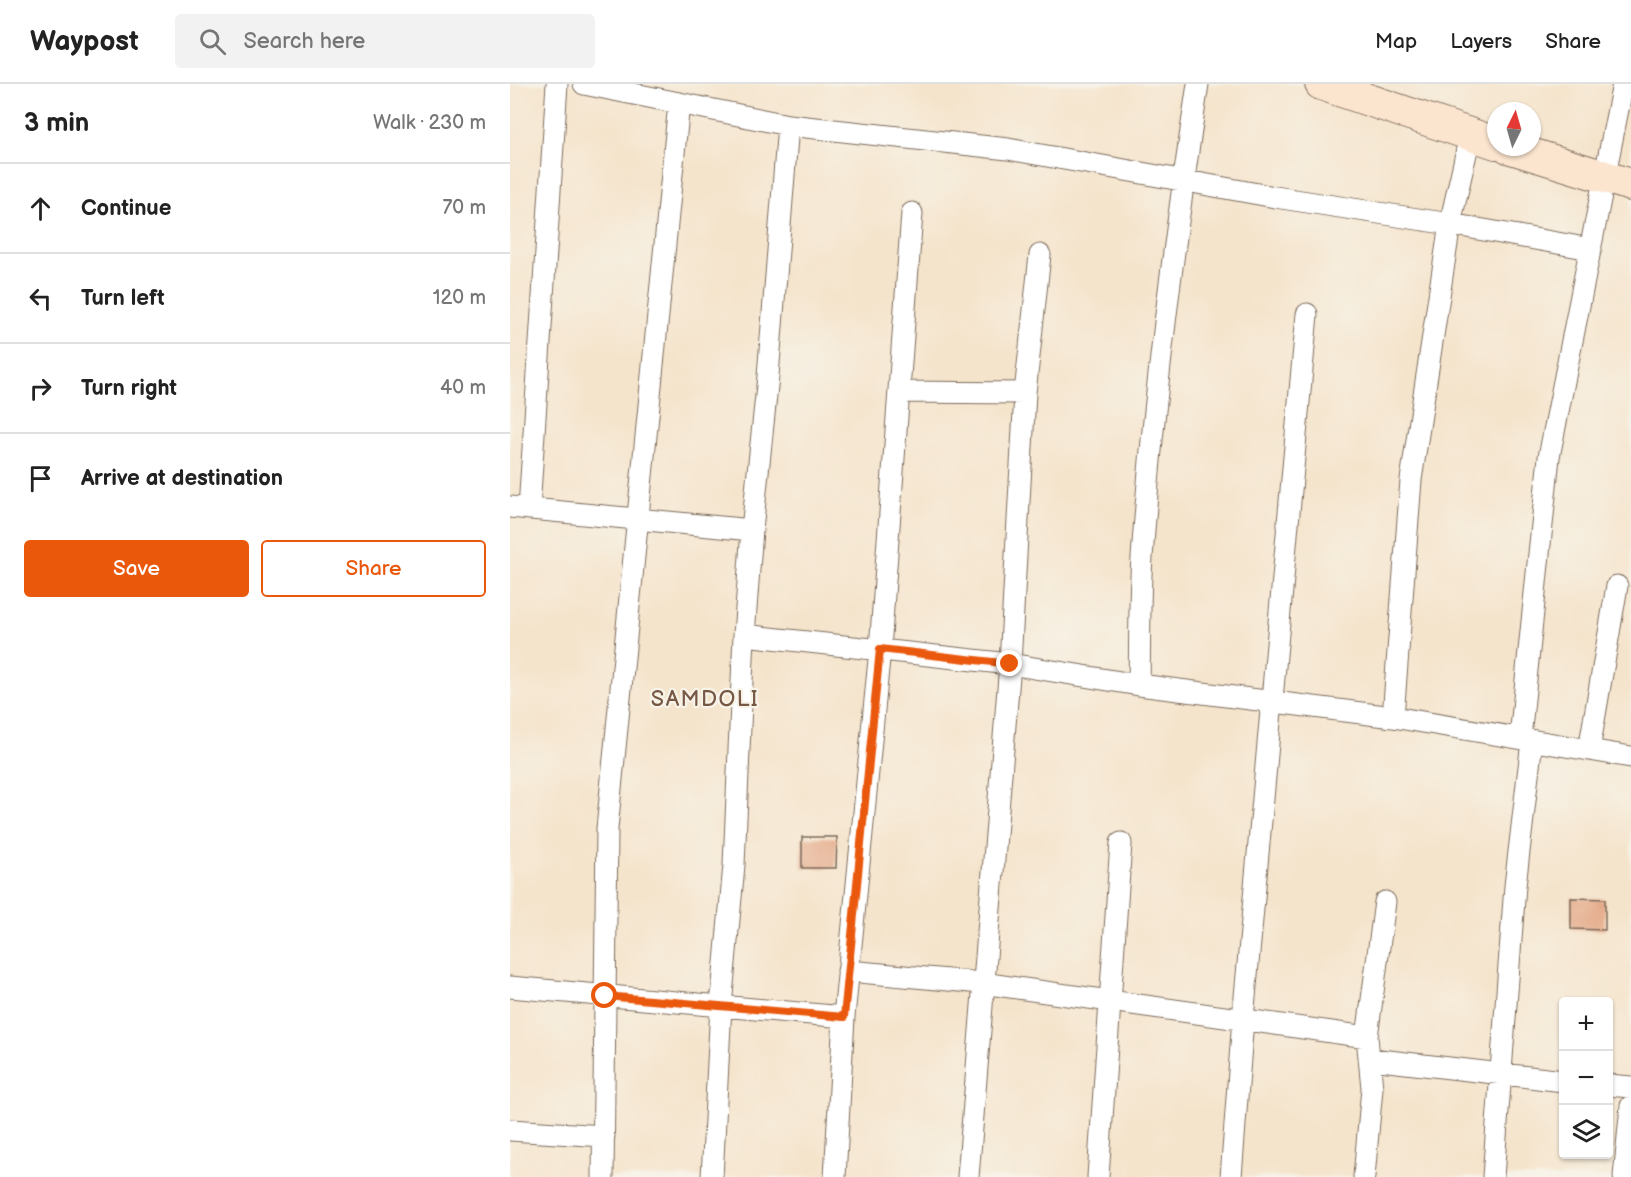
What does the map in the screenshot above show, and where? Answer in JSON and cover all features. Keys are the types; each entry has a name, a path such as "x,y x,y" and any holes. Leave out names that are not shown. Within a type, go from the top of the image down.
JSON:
{"main road":[{"path":"1321,84 1483,140"},
{"path":"1537,156 1618,181"}],"street":[{"path":"557,84 519,508 752,530"},
{"path":"584,84 788,125 1008,149 1183,181 1591,249"},
{"path":"1139,685 1143,548 1157,388 1183,181 1198,84"},
{"path":"1493,1177 1549,457 1591,249 1618,181 1623,84"},
{"path":"603,1177 607,829 679,103"},
{"path":"712,1177 721,1006 734,865 744,635 788,125"},
{"path":"1393,717 1411,480 1450,224 1483,140"},
{"path":"834,1177 848,971 880,649 912,213"},
{"path":"968,1177 982,983 1010,664 1025,393 1040,255"},
{"path":"1231,1177 1306,314"},
{"path":"899,392 1025,393"},
{"path":"1589,750 1617,586"},
{"path":"744,635 1010,664 1139,685 1393,717 1631,757"},
{"path":"1098,1177 1121,843"},
{"path":"1364,1177 1372,1088 1371,1059 1367,1037 1385,902"},
{"path":"848,971 982,983 1367,1037"},
{"path":"510,987 844,1017"},
{"path":"1371,1059 1559,1081"},
{"path":"1613,1085 1631,1087"},
{"path":"1624,1177 1631,1109"},
{"path":"510,1130 604,1136"}],"building":[{"path":"802,837 837,837 836,868 802,868"},
{"path":"1571,898 1605,899 1605,930 1571,929"}],"district":[{"name":"SAMDOLI","path":"705,698"}],"route":[{"path":"605,996 844,1017 880,649 1010,664"}]}
